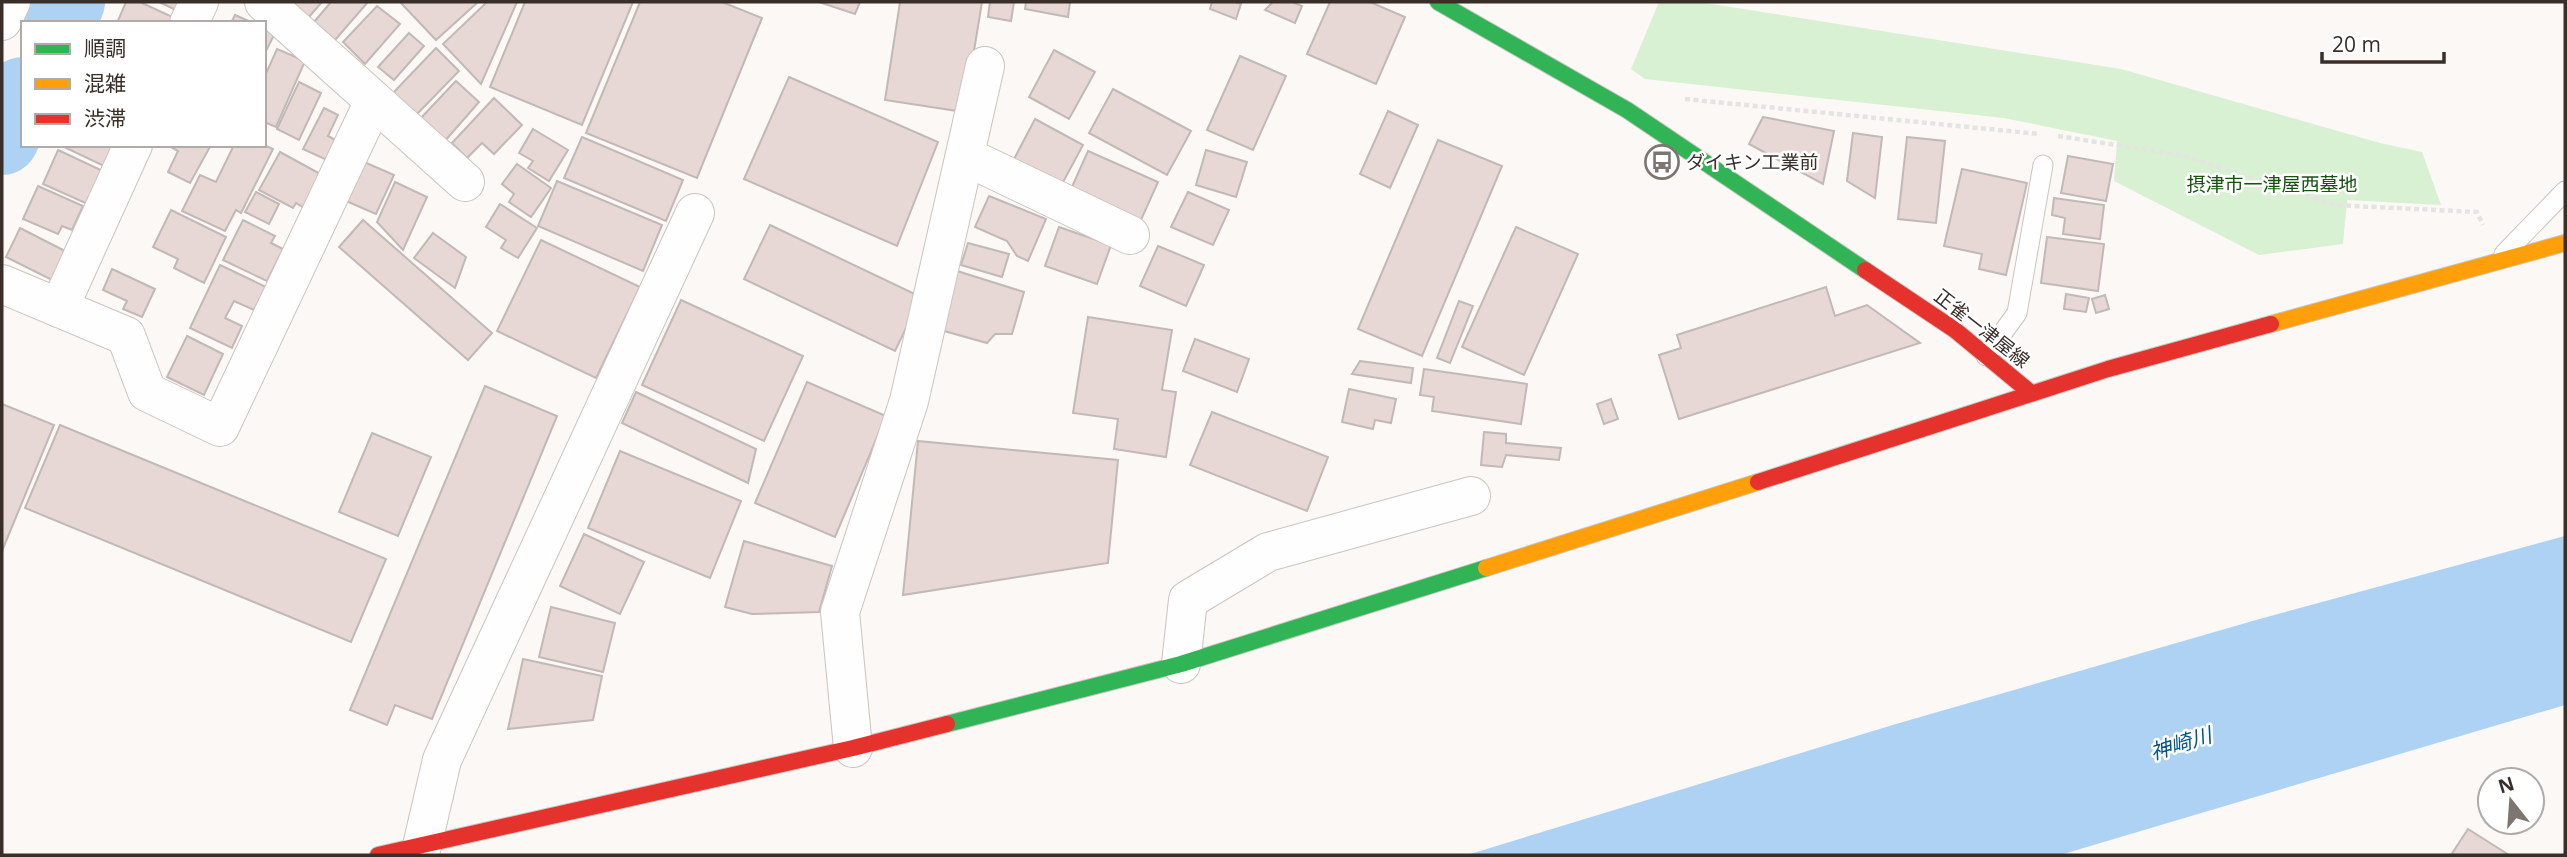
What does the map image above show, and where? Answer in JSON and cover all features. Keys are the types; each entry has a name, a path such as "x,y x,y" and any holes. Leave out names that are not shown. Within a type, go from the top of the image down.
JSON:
{"street":[{"path":"2,21 11,2"},
{"path":"191,21 199,2"},
{"path":"264,2 465,182"},
{"name":"正雀一津屋線","path":"1438,2 1627,110 1955,330 2031,393 2108,369 2565,243"},
{"path":"853,748 840,612 909,401 985,66"},
{"path":"2,284 126,336 147,392 220,427 374,101"},
{"path":"59,308 132,147"},
{"path":"965,156 1130,235"},
{"path":"422,846 442,760 695,213"},
{"path":"378,855 853,748 1181,664 1948,422 2031,393"},
{"path":"1181,664 1188,600 1268,552 1471,496"}],"lane":[{"path":"1986,356 2017,313 2043,165"},
{"path":"2499,260 2565,191"}],"path":[{"path":"1627,110 1664,97 2008,129 2181,155 2335,205 2477,212 2499,260"}],"green space":[{"name":"摂津市一津屋西墓地","path":"1659,2 1699,2 2121,69 2380,143 2422,152 2441,205 2347,200 2343,244 2259,255 2114,181 2117,141 2004,118 1645,79 1631,69"}],"water":[{"name":"神崎川","path":"2565,536 2565,705 2060,855 1467,855 1896,724 2256,620"}],"building":[{"path":"126,2 140,2 177,19 176,21 118,21"},
{"path":"159,2 180,2 176,10"},
{"path":"288,2 322,2 308,18"},
{"path":"331,2 368,2 335,40 314,22"},
{"path":"400,2 478,2 436,40"},
{"path":"487,2 517,2 481,84 443,44"},
{"path":"525,2 633,2 582,125 490,87"},
{"path":"640,2 722,2 762,18 697,178 586,133"},
{"path":"819,2 860,2 855,14"},
{"path":"900,2 982,2 964,112 885,100"},
{"path":"990,2 1014,2 1011,21 988,17"},
{"path":"1026,2 1070,2 1068,17 1025,9"},
{"path":"1212,2 1241,4 1236,19 1210,9"},
{"path":"1273,2 1292,2 1302,6 1295,23 1265,10"},
{"path":"1330,2 1370,2 1405,17 1376,84 1307,54"},
{"path":"377,6 400,24 365,64 343,42"},
{"path":"235,15 248,21 232,21"},
{"path":"266,29 275,33 266,51"},
{"path":"409,33 424,46 394,80 378,67"},
{"path":"436,48 459,71 416,115 393,93"},
{"path":"277,49 305,61 276,127 266,123 266,74"},
{"path":"1054,50 1095,72 1069,119 1029,97"},
{"path":"1240,56 1286,76 1253,150 1207,130"},
{"path":"789,77 938,142 897,246 744,179"},
{"path":"456,81 479,102 444,142 419,120"},
{"path":"299,82 321,93 299,140 277,129"},
{"path":"1113,89 1191,131 1167,175 1089,133"},
{"path":"494,98 522,125 494,154 482,143 467,158 452,143"},
{"path":"324,108 338,115 328,136 339,142 329,161 303,149"},
{"path":"1388,111 1418,125 1390,188 1360,174"},
{"path":"1763,117 1834,131 1823,184 1749,144"},
{"path":"1035,119 1083,145 1061,186 1013,161"},
{"path":"533,129 568,150 549,181 528,168 533,161 519,153"},
{"path":"1853,133 1882,137 1875,198 1847,181"},
{"path":"582,137 683,180 666,221 564,178"},
{"path":"1907,137 1945,141 1936,223 1898,219"},
{"path":"1438,140 1502,166 1422,356 1358,329"},
{"path":"266,146 273,149 241,213 236,210 225,231 182,211 200,175 216,182 233,147"},
{"path":"64,147 115,147 106,167"},
{"path":"171,147 210,147 190,183 168,172 178,151"},
{"path":"58,150 107,173 92,206 43,184"},
{"path":"1206,150 1247,162 1236,197 1196,185"},
{"path":"1088,151 1158,182 1141,220 1071,189"},
{"path":"280,152 324,176 306,209 296,203 293,208 259,190"},
{"path":"2068,156 2113,164 2106,201 2061,193"},
{"path":"364,162 394,175 376,214 346,201"},
{"path":"517,164 551,188 531,217 509,202 514,194 502,184"},
{"path":"1962,169 2027,183 2006,275 1979,269 1982,254 1944,246"},
{"path":"557,181 662,225 643,271 538,226"},
{"path":"395,182 427,197 403,250 377,222"},
{"path":"38,186 83,206 72,230 62,226 58,234 23,219"},
{"path":"256,192 279,204 269,224 245,212"},
{"path":"1188,192 1229,210 1213,245 1171,227"},
{"path":"989,196 1046,219 1028,261 1017,256 1007,241 975,227"},
{"path":"2054,198 2104,205 2100,239 2063,234 2065,218 2052,215"},
{"path":"500,204 537,228 518,258 501,248 506,240 486,227"},
{"path":"171,210 226,237 204,283 174,268 178,259 153,247"},
{"path":"243,220 275,236 271,243 283,249 267,281 223,260"},
{"path":"363,220 492,333 468,360 339,247"},
{"path":"770,225 921,297 895,351 744,279"},
{"path":"1059,227 1111,245 1097,284 1045,266"},
{"path":"1516,227 1578,254 1524,375 1462,347"},
{"path":"20,228 67,252 52,280 6,257"},
{"path":"433,233 466,257 455,288 414,258"},
{"path":"2047,237 2104,244 2098,291 2041,283"},
{"path":"541,240 640,287 596,378 497,331"},
{"path":"968,243 1009,254 1002,277 961,265"},
{"path":"1158,246 1204,265 1186,306 1140,286"},
{"path":"220,265 266,287 254,310 234,301 225,318 242,326 232,348 190,328"},
{"path":"112,269 155,289 142,317 123,309 127,301 103,290"},
{"path":"954,270 1024,292 1012,334 995,334 987,343 937,329"},
{"path":"1826,287 1835,316 1867,305 1920,343 1679,419 1659,355 1681,348 1677,335"},
{"path":"2066,294 2089,298 2086,312 2064,309"},
{"path":"2105,295 2109,309 2096,313 2092,299"},
{"path":"681,300 803,356 764,441 642,385"},
{"path":"1459,301 1473,306 1450,363 1437,358"},
{"path":"1088,317 1172,330 1162,390 1176,392 1166,457 1114,449 1118,419 1073,413"},
{"path":"187,336 223,354 204,395 167,377"},
{"path":"1195,339 1249,359 1237,392 1183,371"},
{"path":"1360,361 1413,368 1411,383 1352,374"},
{"path":"1424,369 1527,384 1521,424 1432,411 1434,397 1420,395"},
{"path":"807,382 886,416 835,537 755,503"},
{"path":"485,386 557,416 432,719 395,705 387,725 350,710"},
{"path":"1349,389 1396,399 1391,423 1375,420 1373,429 1342,422"},
{"path":"636,392 756,449 748,483 622,423"},
{"path":"1611,399 1618,419 1604,424 1597,404"},
{"path":"2,404 54,425 2,551"},
{"path":"1212,412 1328,457 1307,511 1190,465"},
{"path":"60,425 386,559 351,642 25,508"},
{"path":"1484,432 1506,434 1506,443 1561,448 1559,460 1506,455 1502,467 1481,465"},
{"path":"372,433 431,457 398,536 339,512"},
{"path":"918,441 1118,460 1108,563 903,595"},
{"path":"620,451 741,501 710,578 588,528"},
{"path":"584,534 644,562 620,614 560,586"},
{"path":"744,541 832,566 819,612 752,614 725,607"},
{"path":"551,607 615,623 603,672 539,657"},
{"path":"523,659 602,676 593,720 508,729"},
{"path":"2468,829 2509,855 2451,855"}],"waterway":[{"path":"58,21 68,2"},
{"path":"2,138 21,98"}],"traffic: fast":[{"path":"1438,2 1627,110 1865,270"},
{"path":"947,724 1181,664 1486,568"}],"traffic: slow":[{"path":"2271,324 2565,243"},
{"path":"1486,568 1758,482"}],"traffic: jam":[{"path":"1865,270 1955,330 2031,393"},
{"path":"1758,482 2108,369 2271,324"},
{"path":"378,855 853,748 947,724"}],"place":[{"name":"ダイキン工業前","path":"1662,162"}]}
